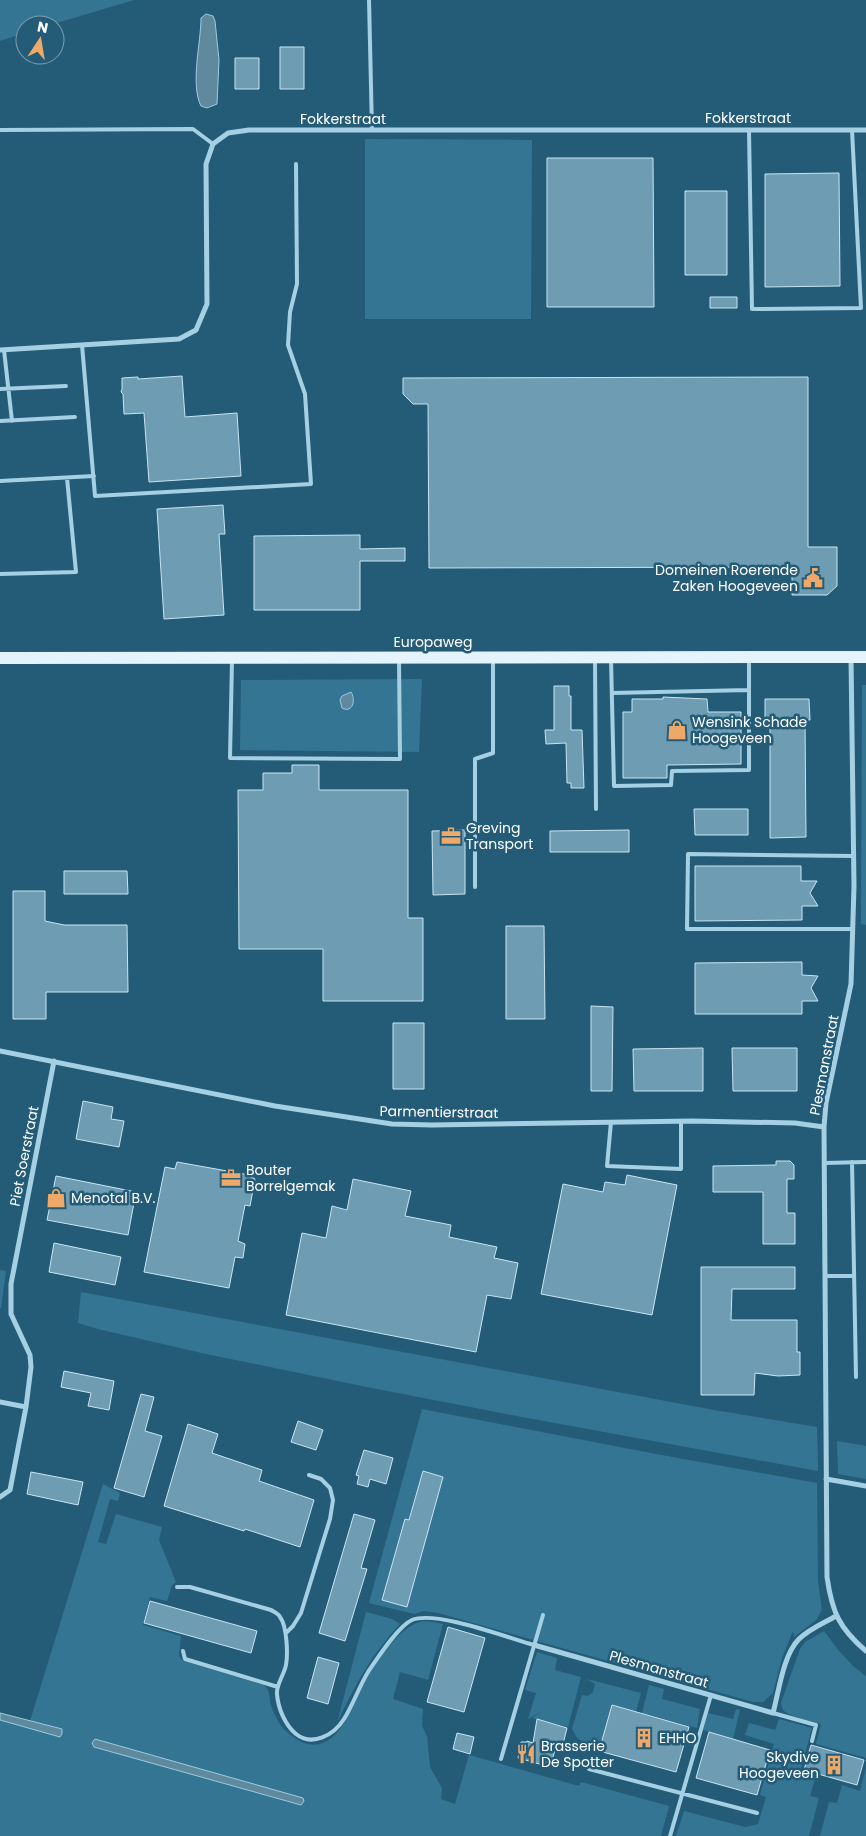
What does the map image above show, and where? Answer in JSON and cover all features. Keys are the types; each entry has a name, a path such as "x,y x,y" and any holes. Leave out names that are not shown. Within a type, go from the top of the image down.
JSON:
{"main road":[{"name":"Europaweg","path":"0,658 866,656"}],"street":[{"name":"Fokkerstraat","path":"213,144 228,133 249,130 866,130"},
{"path":"2,350 179,338 196,330 206,304 206,164 213,144"},
{"name":"Plesmanstraat","path":"851,657 854,856 851,984 826,1103 824,1127 826,1577 836,1616 846,1632 866,1651"},
{"name":"Parmentierstraat","path":"0,1051 275,1106 392,1124 681,1121 795,1123 824,1127"},
{"name":"Piet Soerstraat","path":"26,1407 32,1367 30,1355 11,1314 11,1284 54,1062"},
{"path":"0,1402 26,1407 10,1490 0,1498"},
{"path":"826,1479 866,1486"},
{"path":"773,1713 788,1657 794,1646 805,1634 836,1616"},
{"name":"Plesmanstraat","path":"534,1645 773,1713"}],"lane":[{"path":"369,0 372,130"},
{"path":"0,130 193,129 213,144"},
{"path":"749,130 752,310 860,308 852,130"},
{"path":"82,345 95,496 311,484 305,394 288,344 290,312 297,284 296,164"},
{"path":"2,350 12,421"},
{"path":"0,389 66,386"},
{"path":"0,422 75,417"},
{"path":"0,481 94,476"},
{"path":"0,574 76,572 67,478"},
{"path":"232,658 230,758 400,759 399,657"},
{"path":"475,887 475,758 493,753 492,657"},
{"path":"611,657 614,786 671,785 672,771 749,770 749,657"},
{"path":"595,658 596,809"},
{"path":"612,693 749,690"},
{"path":"853,929 687,929 688,854 854,856"},
{"path":"611,1122 607,1166 681,1169 681,1121"},
{"path":"852,1162 856,1378"},
{"path":"824,1163 866,1162"},
{"path":"825,1276 854,1276"},
{"path":"286,1633 301,1613 330,1519 333,1500 330,1488 321,1479 309,1475"},
{"path":"177,1587 190,1587 271,1610 280,1616 286,1633 286,1664 276,1692 280,1710 291,1730 300,1738 312,1741 327,1736 343,1720 375,1662 396,1634 412,1620 427,1618 449,1621 534,1645"},
{"path":"502,1759 543,1615"},
{"path":"183,1651 185,1659 278,1687"},
{"path":"670,1836 711,1695"},
{"path":"773,1713 816,1725 812,1741"},
{"path":"589,1769 757,1813"}],"shaded area":[{"path":"0,0 134,0 65,21 65,15 15,15 15,36 0,41"},
{"path":"206,14 213,16 215,21 219,60 217,104 207,108 201,106 196,86 201,18"},
{"path":"365,139 532,140 531,319 365,319"},
{"path":"422,679 419,752 240,750 241,680","holes":["353,693 354,699 349,709 342,708 342,696"]},
{"path":"862,685 866,685 866,925 861,924"},
{"path":"351,692 353,702 351,707 349,709 342,708 340,700 342,696"},
{"path":"0,1270 6,1271 1,1308 0,1308"},
{"path":"81,1292 714,1410 817,1427 818,1471 367,1387 206,1354 98,1329 78,1323"},
{"path":"422,1409 817,1483 818,1581 822,1610 816,1620 794,1637 793,1631 782,1658 773,1693 763,1702 753,1702 438,1613 424,1611 414,1614 369,1603"},
{"path":"837,1441 866,1446 866,1479 838,1474"},
{"path":"103,1484 120,1493 118,1501 110,1499 98,1542 106,1544 116,1514 162,1527 159,1540 176,1582 172,1585 167,1601 150,1597 143,1625 181,1636 179,1656 183,1661 264,1685 268,1691 271,1706 279,1723 287,1732 302,1742 316,1745 327,1741 337,1732 354,1706 370,1672 389,1646 405,1630 413,1625 423,1621 432,1622 443,1624 428,1680 400,1672 393,1699 423,1709 422,1726 427,1736 430,1767 442,1788 441,1799 455,1804 469,1755 579,1786 581,1782 669,1806 661,1836 0,1836 0,1720 60,1737 62,1729 30,1721","holes":["95,1739 302,1798 301,1805 94,1747 93,1743"]},
{"path":"366,1612 392,1619 400,1624 380,1647 364,1671 337,1723"},
{"path":"824,1631 853,1666 866,1676 866,1758 816,1744 821,1724 791,1715 782,1708 781,1703 800,1649 805,1642"},
{"path":"537,1652 557,1658 555,1670 581,1677 568,1727 532,1718 543,1711 528,1719 536,1693 525,1690"},
{"path":"587,1679 641,1693 636,1712 612,1705 599,1751 577,1738 572,1729 582,1695 588,1696 593,1692 595,1684"},
{"path":"649,1685 664,1689 662,1699 700,1709 697,1728 642,1713"},
{"path":"736,1709 740,1710 733,1739 703,1730 708,1713 733,1719"},
{"path":"0,1713 62,1729 62,1734 60,1737 0,1720"},
{"path":"779,1719 812,1728 800,1771 816,1776 810,1796 819,1798 809,1836 676,1836 684,1811 745,1827 758,1824 766,1797 760,1795 774,1744 745,1735 749,1723 775,1730"},
{"path":"95,1739 303,1798 304,1801 301,1805 94,1747 92,1743"},
{"path":"866,1767 866,1836 820,1836 829,1802 837,1803 842,1785 860,1791"}],"building":[{"path":"280,47 304,47 304,89 280,89"},
{"path":"235,58 259,58 259,89 235,89"},
{"path":"547,158 653,158 654,307 547,307"},
{"path":"839,173 840,286 765,287 765,174"},
{"path":"685,191 727,191 727,275 685,275"},
{"path":"710,297 737,297 737,308 710,308"},
{"path":"182,376 185,417 237,413 241,476 149,482 144,413 124,414 123,394 121,392 122,378 138,377 138,379"},
{"path":"808,377 808,547 837,547 837,586 827,595 792,595 792,567 429,568 428,404 413,404 403,394 403,378"},
{"path":"223,505 225,534 219,534 224,615 164,619 157,509"},
{"path":"360,535 360,549 405,548 405,561 360,561 360,610 254,610 254,536"},
{"path":"554,686 569,686 569,696 571,696 571,730 582,730 584,788 571,788 571,783 567,783 566,743 546,744 545,730 554,730"},
{"path":"663,697 707,699 708,712 741,712 741,764 667,765 667,778 623,778 623,712 632,712 632,699 663,699"},
{"path":"765,699 809,699 810,720 805,720 806,837 770,838 770,720 765,720"},
{"path":"292,765 319,765 319,790 408,790 408,918 423,918 423,1001 323,1001 323,949 239,949 238,790 263,790 263,773 292,773"},
{"path":"694,809 748,809 748,835 695,835"},
{"path":"465,830 465,894 433,895 432,831"},
{"path":"629,830 629,852 550,852 550,831"},
{"path":"695,866 801,866 801,881 817,881 810,893 818,906 802,906 802,920 695,921"},
{"path":"64,871 127,871 128,894 64,894"},
{"path":"13,891 45,891 45,921 64,925 127,925 128,992 46,992 46,1019 13,1019"},
{"path":"506,926 544,926 545,1019 506,1019"},
{"path":"802,962 802,975 818,976 811,988 818,1001 802,1001 802,1014 695,1014 695,963"},
{"path":"591,1006 613,1007 612,1091 591,1091"},
{"path":"393,1023 424,1023 424,1089 393,1089"},
{"path":"703,1048 703,1091 634,1091 633,1049"},
{"path":"732,1048 797,1048 797,1091 733,1091"},
{"path":"83,1101 113,1107 111,1119 124,1121 119,1147 76,1139"},
{"path":"776,1161 790,1161 794,1165 794,1179 787,1179 787,1213 795,1213 795,1244 763,1244 763,1192 713,1192 713,1166 776,1165"},
{"path":"177,1162 244,1174 255,1179 250,1206 245,1205 238,1241 245,1244 243,1258 235,1257 229,1288 144,1272 165,1167 175,1169"},
{"path":"627,1175 677,1185 652,1315 541,1294 563,1184 603,1192 605,1182 625,1185"},
{"path":"56,1176 136,1192 128,1235 47,1220"},
{"path":"353,1179 411,1191 405,1216 451,1225 449,1237 497,1247 494,1258 518,1263 511,1299 487,1295 476,1352 286,1315 302,1233 326,1238 332,1206 347,1210"},
{"path":"54,1243 121,1257 115,1285 49,1272"},
{"path":"701,1267 795,1267 795,1289 732,1289 731,1320 797,1320 797,1352 800,1352 800,1375 778,1376 755,1373 754,1395 701,1395"},
{"path":"64,1371 114,1381 109,1410 88,1406 91,1393 61,1387"},
{"path":"141,1394 154,1397 145,1431 162,1436 144,1497 114,1488"},
{"path":"298,1421 323,1430 316,1450 291,1442"},
{"path":"188,1424 218,1434 212,1453 262,1470 259,1481 314,1500 300,1547 164,1506"},
{"path":"364,1450 393,1458 386,1484 370,1479 368,1487 357,1484 359,1476 356,1475"},
{"path":"423,1471 443,1477 407,1607 382,1600 405,1519 409,1520"},
{"path":"31,1472 83,1482 78,1505 27,1494"},
{"path":"354,1514 375,1520 361,1568 367,1569 345,1641 319,1633"},
{"path":"150,1601 257,1631 251,1653 144,1623"},
{"path":"448,1627 485,1638 464,1712 427,1702"},
{"path":"318,1657 339,1663 328,1704 307,1698"},
{"name":"EHHO","path":"612,1705 689,1727 676,1772 599,1751"},
{"path":"537,1719 567,1728 562,1748 556,1746 552,1761 543,1765 518,1758 521,1742 533,1743"},
{"path":"709,1732 770,1750 757,1795 696,1778"},
{"path":"457,1733 474,1737 470,1754 453,1749"},
{"name":"Skydive Hoogeveen","path":"811,1745 864,1760 857,1785 804,1770"}],"place":[{"name":"Domeinen Roerende Zaken Hoogeveen","path":"813,578"},
{"name":"Wensink Schade Hoogeveen","path":"677,730"},
{"name":"Greving Transport","path":"451,836"},
{"name":"Bouter Borrelgemak","path":"231,1178"},
{"name":"Menotal B.V.","path":"56,1198"},
{"name":"EHHO","path":"644,1738"},
{"name":"Brasserie De Spotter","path":"526,1754"},
{"name":"Skydive Hoogeveen","path":"834,1765"}]}
